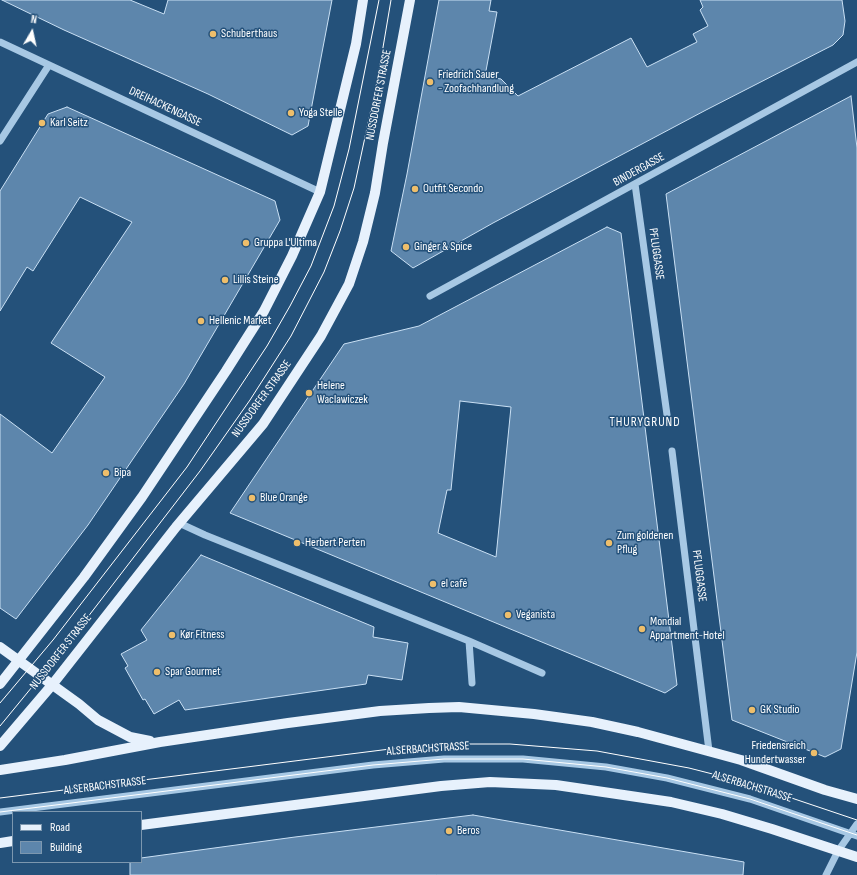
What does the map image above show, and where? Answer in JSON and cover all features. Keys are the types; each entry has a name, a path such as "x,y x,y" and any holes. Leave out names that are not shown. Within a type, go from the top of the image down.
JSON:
{"main road":[{"path":"0,684 84,577 137,503 264,311 292,256 320,192 356,44 363,0"},
{"name":"NUSSDORFER STRASSE","path":"0,746 52,685 179,523 258,429 276,405 321,336 349,284 363,242 375,193 410,0"},
{"name":"ALSERBACHSTRASSE","path":"0,648 98,720 130,738 160,742"},
{"name":"ALSERBACHSTRASSE","path":"0,770 65,760 160,742 373,712 429,708 459,708 534,714 592,722 638,732 741,760 825,790 857,799"},
{"path":"142,825 441,786 490,782 548,784 671,802 743,820 857,857"},
{"path":"0,843 12,841"}],"street":[{"name":"DREIHACKENGASSE","path":"0,42 320,192"},
{"name":"BINDERGASSE","path":"430,296 857,62"},
{"path":"0,141 49,64"},
{"name":"PFLUGGASSE","path":"635,184 668,422"},
{"name":"PFLUGGASSE","path":"672,451 709,751"},
{"path":"179,523 205,535 469,641 542,673"},
{"path":"469,641 472,683"},
{"name":"ALSERBACHSTRASSE","path":"0,812 373,765 444,759 522,759 606,767 667,778 750,799 854,835"},
{"path":"826,875 838,851 854,835 857,824"}],"building":[{"path":"2,0 130,0 164,14 168,0 332,0 308,126 292,135 208,94 64,30"},
{"path":"439,0 491,0 489,11 497,12 485,76 501,79 518,96 631,38 647,67 697,42 693,34 708,26 700,10 703,7 700,0 842,0 845,21 843,35 833,45 706,110 493,223 413,268 391,251 407,174"},
{"path":"851,96 857,148 857,652 841,749 825,757 732,720 666,194"},
{"path":"67,107 275,201 280,220 184,384 88,525 16,619 0,608 0,414 52,453 105,377 51,343 132,222 80,197 33,271 27,267 0,311 0,191 48,114"},
{"path":"607,227 621,233 677,685 665,693 230,513 344,344 419,326","holes":["460,401 511,407 496,557 438,533 447,490 451,490"]},
{"path":"201,555 374,627 373,637 408,643 402,680 368,675 366,684 185,710 179,700 154,714 145,699 143,700 125,668 128,666 121,654 147,640 141,630"},
{"path":"473,815 744,862 743,875 130,875 130,863 142,863 142,858"}],"tram line":[{"path":"0,703 53,640 187,467 267,346 290,306 311,266 334,206 349,149 379,0"},
{"path":"0,726 64,648 200,471 250,400 291,336 324,272 340,231 354,188 378,77 391,0"},
{"path":"0,798 398,748 444,744 510,744 597,751 689,768 744,782 857,820"},
{"path":"0,812 373,765 444,759 523,759 606,767 667,778 750,799 857,835"}],"place":[{"name":"Schuberthaus","path":"213,34"},
{"name":"Friedrich Sauer - Zoofachhandlung","path":"430,82"},
{"name":"Yoga Stelle","path":"291,113"},
{"name":"Karl Seitz","path":"42,123"},
{"name":"Outfit Secondo","path":"415,189"},
{"name":"Gruppa L'Ultima","path":"246,243"},
{"name":"Ginger & Spice","path":"406,247"},
{"name":"Lillis Steine","path":"225,280"},
{"name":"Hellenic Market","path":"201,321"},
{"name":"Helene Waclawiczek","path":"309,393"},
{"name":"Bipa","path":"106,473"},
{"name":"Blue Orange","path":"252,498"},
{"name":"Herbert Perten","path":"297,543"},
{"name":"Zum goldenen Pflug","path":"609,543"},
{"name":"el café","path":"433,584"},
{"name":"Veganista","path":"508,615"},
{"name":"Mondial Appartment-Hotel","path":"642,629"},
{"name":"Kør Fitness","path":"172,635"},
{"name":"Spar Gourmet","path":"157,672"},
{"name":"GK Studio","path":"752,710"},
{"name":"Friedensreich Hundertwasser","path":"814,753"},
{"name":"Beros","path":"449,831"}],"district":[{"name":"THURYGRUND","path":"645,423"}]}
